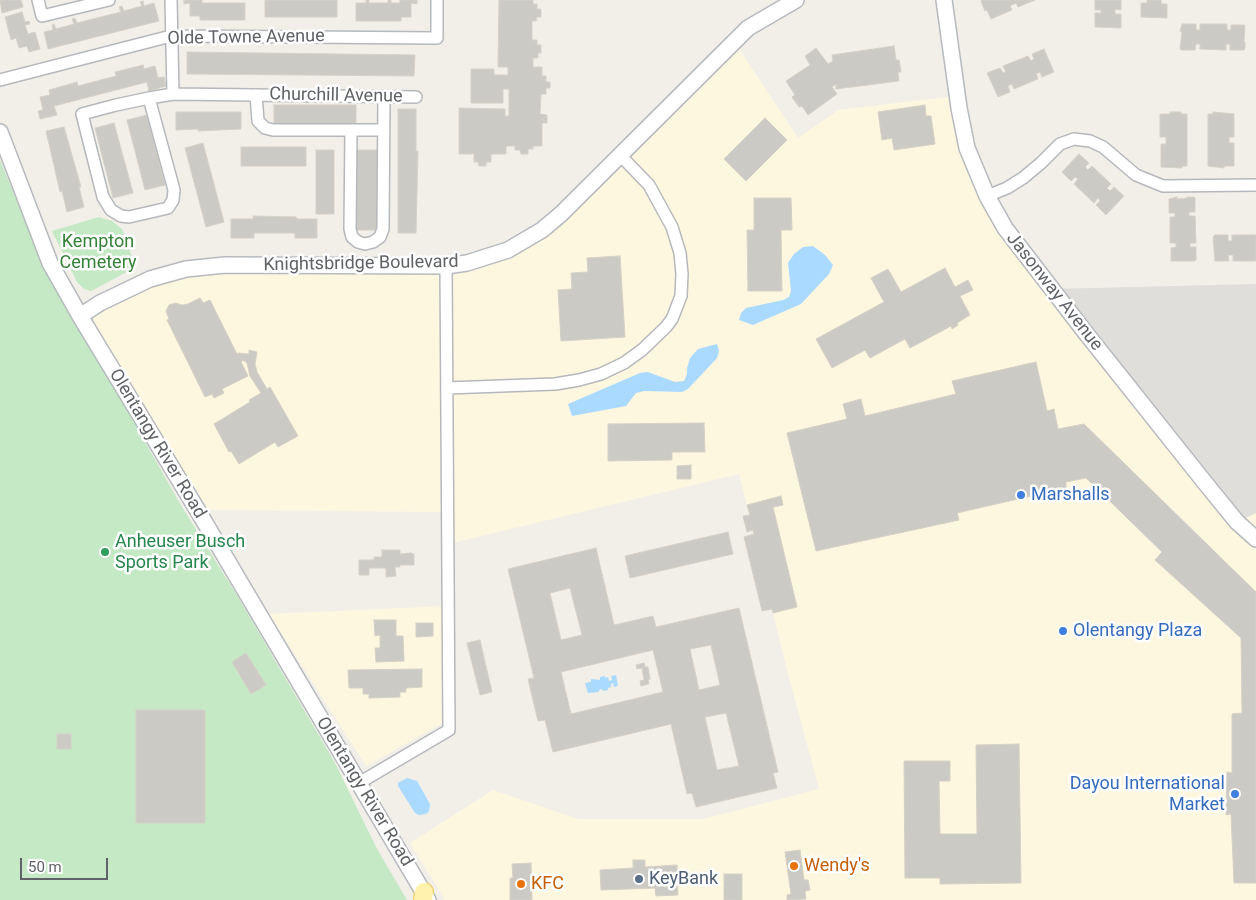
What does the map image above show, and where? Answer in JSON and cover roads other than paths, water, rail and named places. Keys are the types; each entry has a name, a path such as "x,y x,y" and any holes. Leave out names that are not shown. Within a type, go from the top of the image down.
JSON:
{"street":[{"path":"38,0 42,16 109,0"},
{"path":"171,0 173,94"},
{"name":"Olde Towne Avenue","path":"0,80 171,36 437,38 437,0"},
{"name":"Knightsbridge Boulevard","path":"80,316 100,303 150,279 180,270 205,266 446,266 467,263 500,253 542,230 561,214 748,28 796,0"},
{"name":"Jasonway Avenue","path":"944,0 959,108 968,148 987,196 1005,228 1085,332 1237,522 1256,539"},
{"name":"Churchill Avenue","path":"149,98 174,190 173,200 168,208 129,217 121,216 108,206 103,197 82,114 149,98 173,94 416,97"},
{"name":"Churchill Avenue","path":"256,95 258,121 265,128 273,130 383,130"},
{"path":"351,130 350,229 352,237 358,242 365,244 373,242 380,237 383,229 384,97"},
{"name":"Olentangy River Road","path":"0,132 50,263 359,783 425,898"},
{"path":"987,196 1007,188 1023,178 1041,164 1060,144 1074,139 1090,141 1103,147 1136,175 1164,186 1256,184"},
{"path":"447,388 555,384 601,374 624,363 642,350 672,319 681,296 682,274 680,253 672,227 649,185 620,155"},
{"path":"359,783 449,730 446,266"}],"water":[{"path":"813,246 825,255 833,265 829,274 801,304 753,325 739,320 741,313 746,308 789,297 791,291 788,263 794,254 803,247"},
{"path":"717,344 719,351 717,358 688,389 682,392 644,391 636,393 626,406 572,416 568,404 640,373 648,372 675,382 684,381 690,358 698,349"},
{"path":"616,675 618,686 614,687 613,683 608,690 603,691 602,689 599,692 588,693 585,683 591,682 591,679 600,680 600,677 605,676 605,678 608,677 609,681 612,680 611,676"},
{"path":"407,778 417,781 430,804 429,811 426,814 419,815 415,813 398,786 398,783"}],"place":[{"name":"Marshalls","path":"1021,495"},
{"name":"Anheuser Busch Sports Park","path":"105,552"},
{"name":"Olentangy Plaza","path":"1063,631"},
{"name":"Dayou International Market","path":"1235,794"},
{"name":"Wendy's","path":"794,866"},
{"name":"KeyBank","path":"639,879"},
{"name":"KFC","path":"521,884"}],"park label":[{"name":"Kempton Cemetery","path":"98,252"}]}
